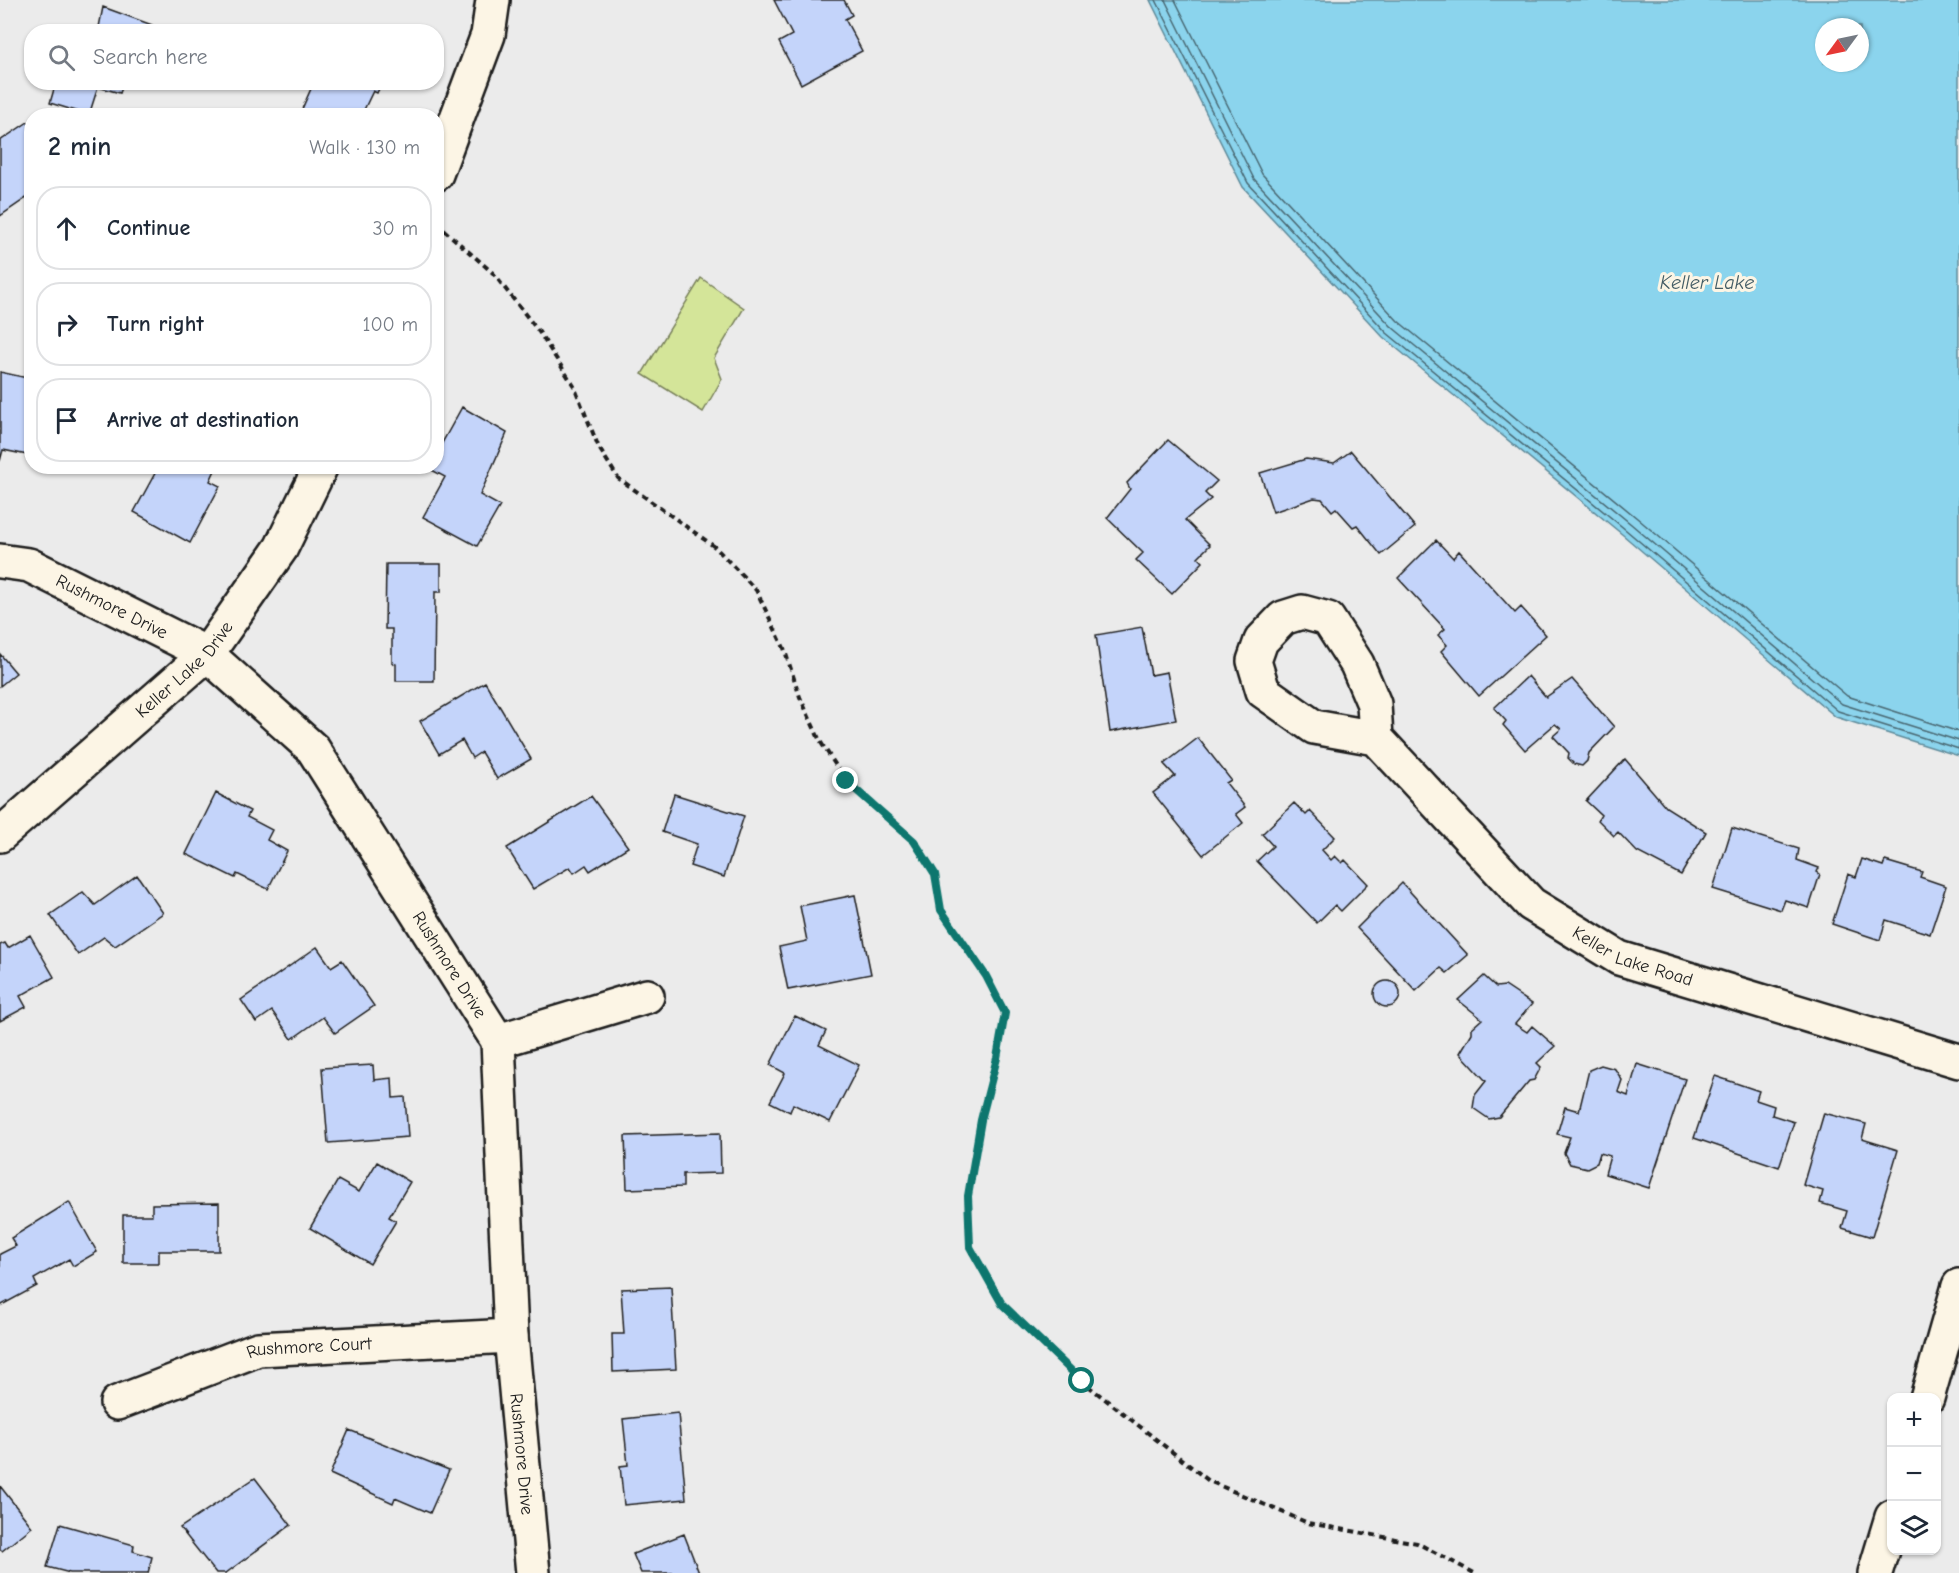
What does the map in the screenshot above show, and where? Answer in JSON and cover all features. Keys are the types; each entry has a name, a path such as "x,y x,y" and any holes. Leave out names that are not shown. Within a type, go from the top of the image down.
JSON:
{"street":[{"path":"444,153 488,35 493,0"},
{"name":"Keller Lake Drive","path":"0,835 207,654 281,548 317,474"},
{"name":"Rushmore Drive","path":"0,561 29,565 207,654 313,749 498,1041 511,1336 533,1573"},
{"name":"Keller Lake Road","path":"1376,738 1531,904 1619,958 1959,1061"},
{"path":"498,1041 647,996"},
{"path":"1927,1393 1959,1286"},
{"name":"Rushmore Court","path":"117,1403 258,1349 511,1336"},
{"path":"1875,1573 1887,1533"}],"path":[{"path":"444,230 493,273 539,332 574,386 599,448 618,478 716,547 756,590 784,648 800,697 820,741 846,781 914,841 935,874 941,910 986,976 1005,1013 997,1058 981,1120 968,1196 970,1247 1002,1304 1082,1381 1209,1480 1308,1523 1417,1543 1474,1573"}],"green space":[{"path":"701,278 744,308 714,358 722,379 703,412 642,374"}],"water":[{"name":"Keller Lake","path":"1150,0 1959,0 1959,756 1836,717 1623,535 1383,337 1243,187"}],"building":[{"path":"774,0 844,0 852,15 845,19 862,51 801,84 779,42 792,35"},
{"path":"103,7 149,24 100,24"},
{"path":"54,90 97,90 91,108 66,108 50,103"},
{"path":"310,90 378,90 377,93 373,91 365,108 302,108"},
{"path":"24,125 24,200 0,216 0,141"},
{"path":"0,372 24,377 24,454 3,450 0,461"},
{"path":"462,407 507,433 480,495 500,506 477,546 423,517 445,477 439,474 444,474 444,440"},
{"path":"1168,440 1217,481 1205,493 1211,499 1185,520 1210,545 1198,557 1203,562 1172,594 1136,560 1143,553 1107,518 1130,489 1127,483"},
{"path":"1351,451 1415,527 1381,555 1357,525 1353,527 1336,508 1332,511 1322,499 1314,498 1273,512 1260,473 1306,459 1334,463"},
{"path":"155,474 213,474 210,481 220,486 190,543 134,512"},
{"path":"1436,540 1453,558 1459,551 1515,613 1521,607 1546,635 1479,696 1441,651 1447,645 1438,635 1445,629 1398,578"},
{"path":"386,564 441,564 441,592 435,592 434,681 396,681 396,664 392,663 392,629 385,629"},
{"path":"1142,627 1151,675 1167,672 1176,720 1110,732 1096,635"},
{"path":"0,654 16,673 0,686"},
{"path":"1528,676 1546,697 1572,679 1614,727 1589,753 1587,761 1582,766 1574,764 1568,758 1569,753 1553,736 1561,729 1555,724 1525,750 1503,725 1506,721 1494,708"},
{"path":"485,682 531,759 497,779 481,752 472,758 462,740 439,754 420,721"},
{"path":"1198,738 1231,780 1226,783 1245,807 1236,814 1243,823 1203,855 1153,793 1175,776 1164,764"},
{"path":"1625,759 1666,807 1706,832 1681,875 1637,852 1618,832 1614,836 1598,820 1601,815 1586,801"},
{"path":"216,793 250,811 247,817 272,830 267,840 287,851 268,889 237,874 235,878 186,854"},
{"path":"674,794 744,816 724,877 690,866 697,844 662,832"},
{"path":"591,796 628,847 590,871 586,865 574,873 570,867 533,889 507,848"},
{"path":"1294,803 1306,815 1310,811 1335,837 1322,850 1331,860 1335,856 1342,863 1345,860 1368,884 1341,911 1335,905 1317,923 1257,861 1273,846 1262,834"},
{"path":"1732,828 1799,849 1797,860 1819,868 1817,872 1820,874 1809,908 1785,900 1781,910 1713,889"},
{"path":"1862,859 1883,866 1885,861 1922,872 1920,877 1946,886 1930,934 1886,920 1880,940 1832,924 1848,874 1856,877"},
{"path":"137,875 163,913 115,946 104,937 78,955 50,915 83,892 95,905"},
{"path":"1402,883 1468,955 1447,973 1441,968 1416,991 1357,928"},
{"path":"855,895 871,974 788,990 779,947 807,941 800,906"},
{"path":"30,935 54,977 20,996 26,1007 0,1021 0,945 5,943 8,948"},
{"path":"317,947 331,967 342,960 374,1006 335,1033 323,1017 292,1039 272,1011 256,1022 241,1000"},
{"path":"1484,976 1496,987 1505,986 1532,1004 1515,1024 1527,1032 1532,1026 1555,1046 1537,1063 1541,1067 1534,1080 1529,1081 1499,1117 1489,1119 1473,1108 1475,1095 1486,1081 1460,1053 1472,1033 1472,1028 1482,1019 1458,1000"},
{"path":"1387,981 1396,985 1400,994 1396,1003 1387,1007 1378,1003 1374,994 1378,985"},
{"path":"795,1016 826,1031 819,1045 859,1065 830,1122 793,1104 790,1112 770,1102 785,1073 770,1065"},
{"path":"1637,1064 1685,1079 1649,1188 1605,1174 1610,1156 1600,1153 1597,1163 1587,1168 1570,1164 1564,1153 1570,1137 1557,1134 1565,1107 1579,1111 1589,1070 1601,1065 1615,1069 1622,1080 1618,1092 1628,1096"},
{"path":"373,1065 374,1080 392,1078 393,1098 405,1097 408,1137 328,1143 322,1068"},
{"path":"1715,1076 1759,1091 1756,1100 1774,1106 1772,1115 1794,1122 1779,1167 1694,1138"},
{"path":"1824,1113 1866,1124 1862,1139 1898,1150 1872,1237 1842,1228 1847,1211 1820,1203 1823,1191 1803,1185"},
{"path":"720,1133 721,1173 683,1174 683,1187 627,1189 625,1136"},
{"path":"377,1162 410,1182 389,1217 396,1221 370,1264 310,1228 338,1180 359,1192"},
{"path":"69,1202 97,1252 73,1266 69,1259 34,1279 37,1286 0,1306 0,1254 16,1246 11,1238"},
{"path":"219,1203 219,1251 159,1251 159,1263 123,1263 123,1215 152,1215 152,1204"},
{"path":"671,1287 676,1369 613,1372 612,1334 624,1334 621,1289"},
{"path":"678,1413 686,1499 624,1505 620,1466 628,1465 623,1419"},
{"path":"349,1430 449,1470 430,1513 395,1498 393,1503 330,1474"},
{"path":"255,1478 291,1525 226,1573 216,1573 180,1528"},
{"path":"0,1486 32,1527 2,1551 0,1549"},
{"path":"60,1524 134,1545 133,1551 152,1557 148,1573 70,1573 47,1567"},
{"path":"684,1534 699,1573 641,1573 633,1554"}],"route":[{"path":"846,781 914,841 935,874 941,910 986,976 1005,1013 997,1058 981,1120 968,1196 970,1247 1002,1304 1082,1381"}]}
